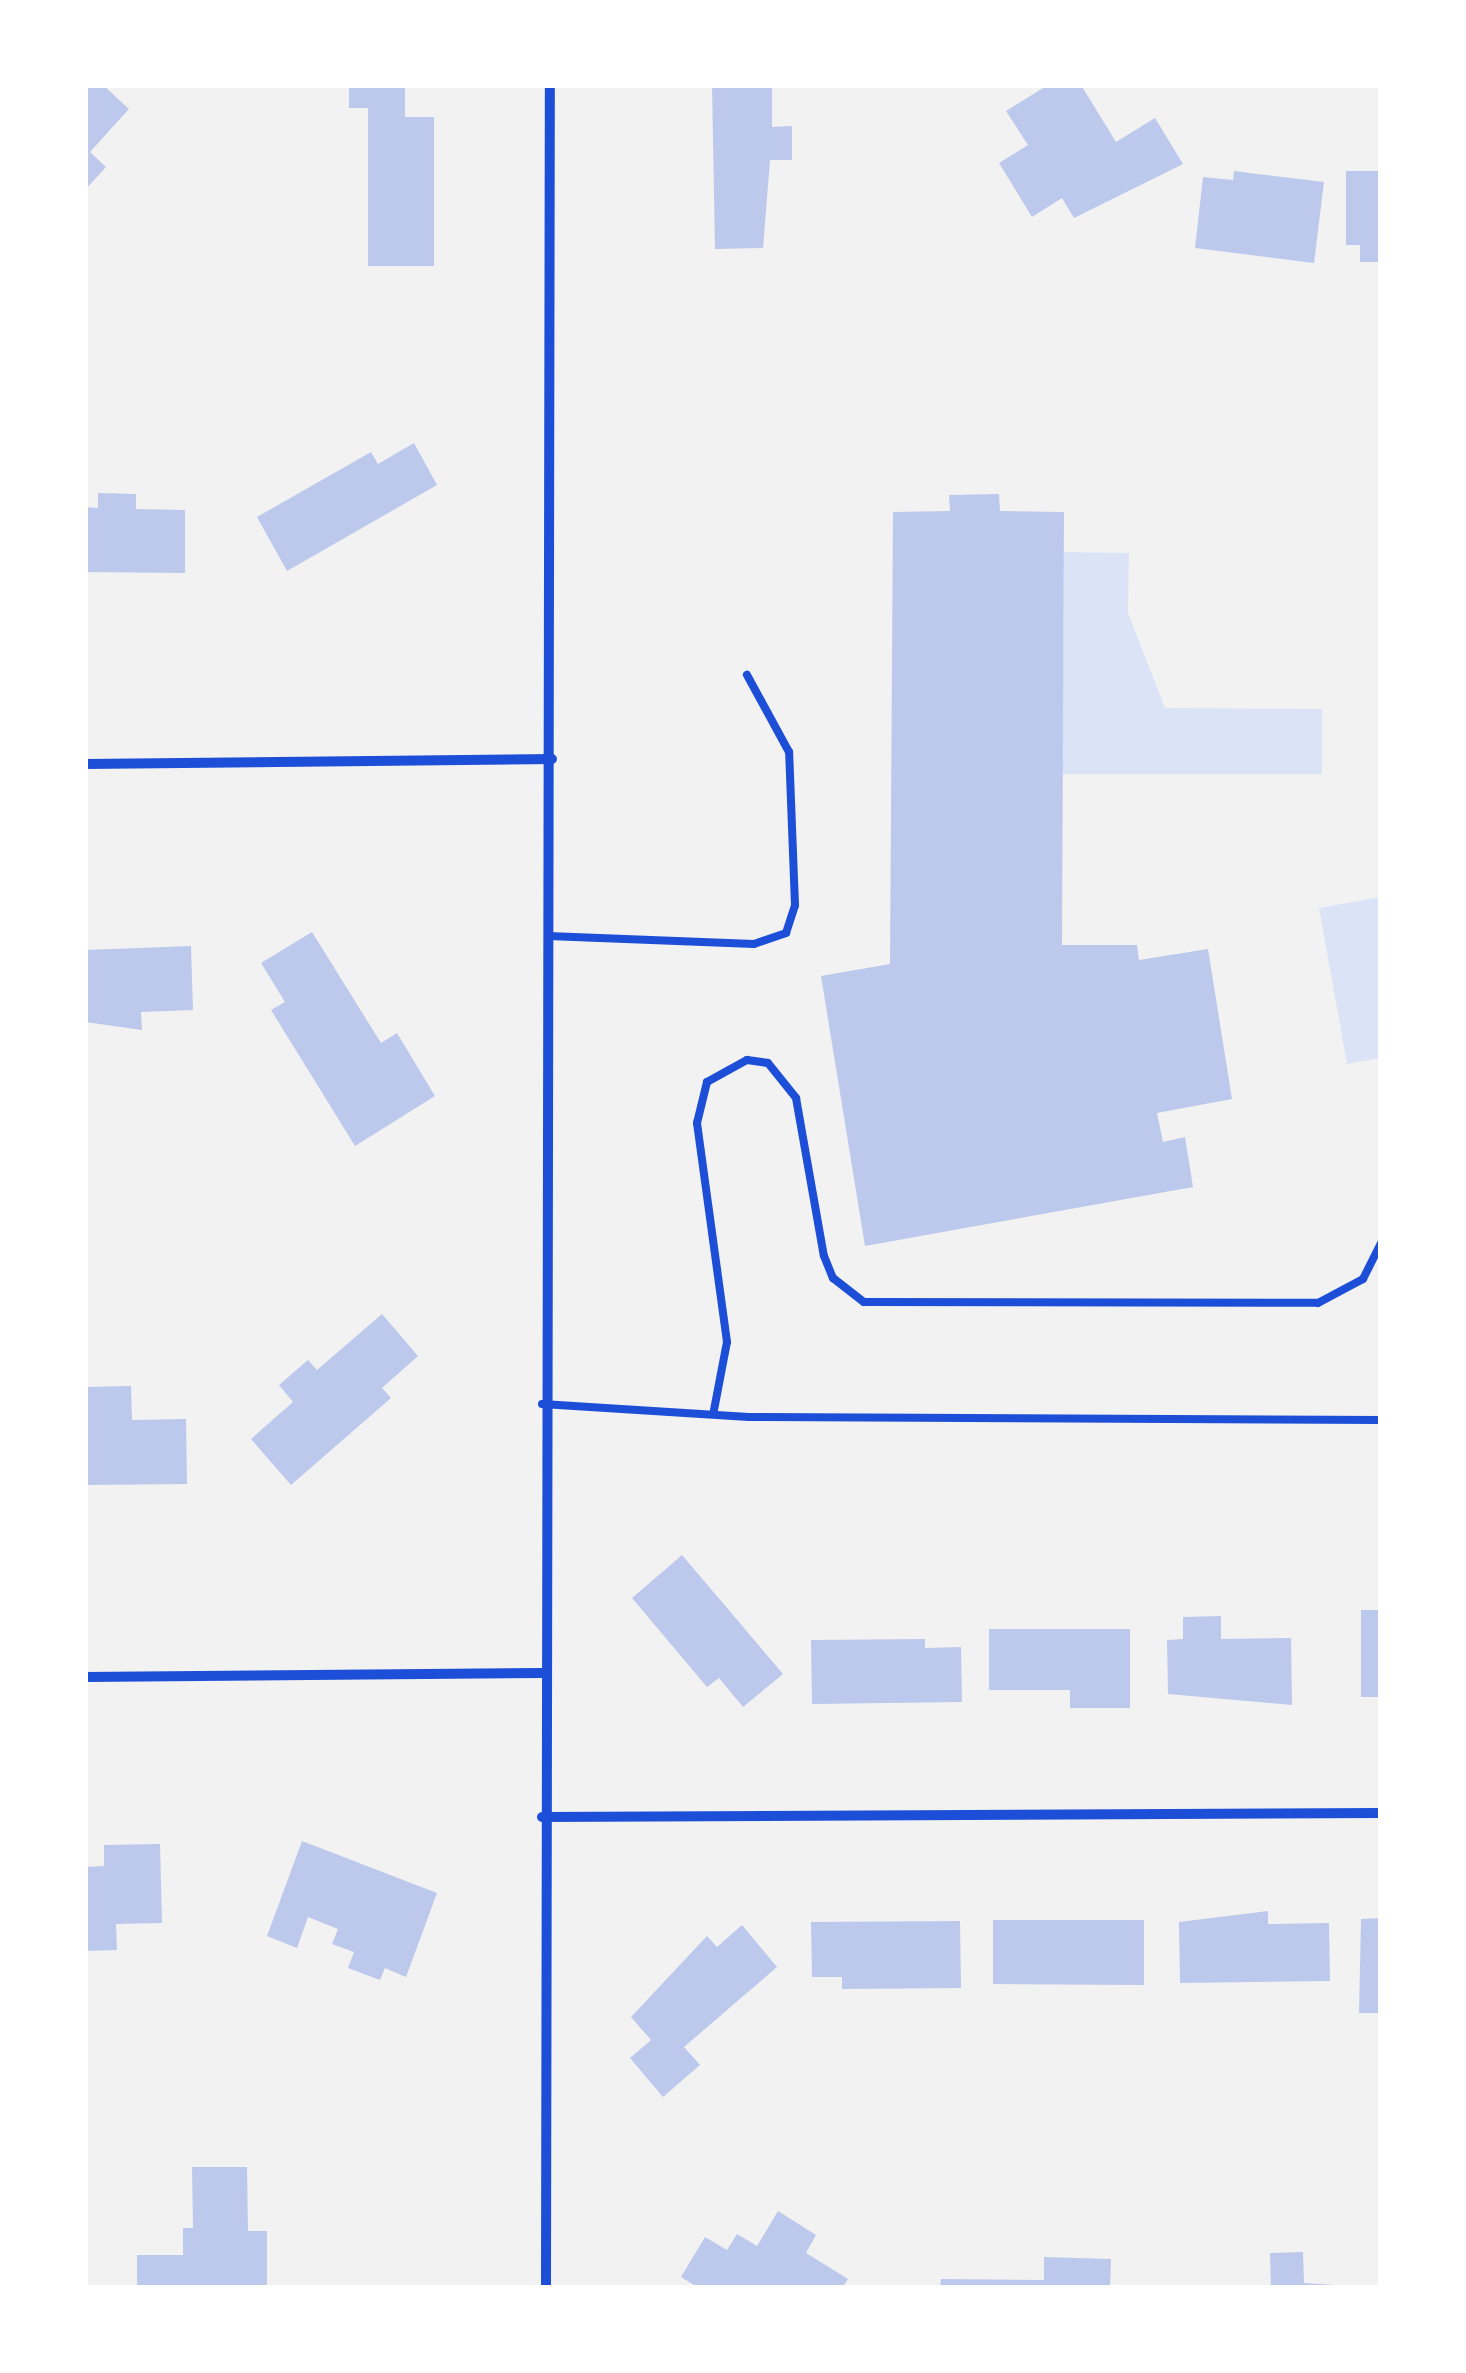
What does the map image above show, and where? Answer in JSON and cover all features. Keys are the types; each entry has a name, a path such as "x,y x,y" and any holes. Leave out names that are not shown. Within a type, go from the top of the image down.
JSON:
{"street":[{"path":"546,2288 542,1404 552,759 550,85"},
{"path":"85,764 552,759"},
{"path":"85,1677 542,1673"},
{"path":"542,1817 1381,1813"}],"lane":[{"path":"548,936 754,944 786,933 795,905 789,752 746,675"},
{"path":"714,1410 726,1332 697,1123 707,1082 746,1060 768,1064 796,1098 824,1256 833,1278 864,1302 1318,1303 1364,1279 1381,1243"},
{"path":"542,1404 1381,1420"}],"shaded area":[{"path":"1064,552 1129,553 1128,613 1165,708 1322,709 1322,774 1062,774"},
{"path":"1381,897 1381,1058 1347,1064 1319,908"}],"building":[{"path":"85,85 103,85 129,109 90,152 106,167 85,190"},
{"path":"349,85 405,85 405,117 434,117 434,266 368,266 368,108 349,108"},
{"path":"712,85 772,85 772,127 792,126 792,160 770,160 763,248 715,249"},
{"path":"1048,85 1081,85 1116,142 1155,118 1183,164 1074,218 1062,198 1032,217 999,163 1028,145 1006,111"},
{"path":"1234,171 1324,182 1314,263 1195,248 1203,177 1233,180"},
{"path":"1346,171 1381,171 1381,262 1360,262 1360,245 1346,245"},
{"path":"414,443 437,485 287,571 257,517 371,452 378,464"},
{"path":"98,493 136,494 136,509 185,510 185,573 85,572 85,507 98,508"},
{"path":"999,494 1000,511 1064,512 1062,945 1137,945 1139,960 1208,949 1232,1099 1157,1113 1163,1142 1185,1137 1193,1187 865,1246 821,976 890,964 893,512 950,511 949,495"},
{"path":"312,932 381,1043 397,1033 435,1096 355,1146 271,1010 285,1002 261,963"},
{"path":"191,946 193,1010 141,1012 142,1030 85,1022 85,950"},
{"path":"382,1314 418,1356 382,1388 391,1398 291,1485 251,1439 293,1402 279,1385 308,1360 317,1370"},
{"path":"131,1386 132,1420 186,1419 187,1484 85,1485 85,1387"},
{"path":"682,1555 783,1674 743,1707 719,1678 707,1687 632,1598"},
{"path":"1361,1610 1381,1610 1381,1697 1361,1697"},
{"path":"1221,1616 1221,1639 1291,1638 1292,1705 1168,1694 1167,1640 1183,1639 1183,1617"},
{"path":"989,1629 1130,1629 1130,1708 1070,1708 1070,1690 989,1690"},
{"path":"925,1639 925,1648 961,1647 962,1702 812,1704 811,1640"},
{"path":"302,1841 437,1893 406,1977 385,1968 380,1980 348,1968 354,1952 332,1944 338,1929 308,1917 297,1948 267,1936"},
{"path":"160,1844 162,1923 116,1924 117,1950 85,1951 85,1867 104,1866 104,1845"},
{"path":"1268,1911 1268,1924 1329,1923 1330,1981 1180,1983 1179,1922"},
{"path":"1381,1918 1381,2013 1359,2013 1361,1919"},
{"path":"993,1920 1144,1920 1144,1985 993,1984"},
{"path":"960,1921 961,1988 842,1989 842,1977 812,1977 811,1922"},
{"path":"742,1925 777,1967 684,2047 700,2065 663,2097 630,2058 651,2040 631,2017 707,1936 717,1947"},
{"path":"192,2167 247,2167 248,2231 267,2231 267,2288 137,2288 137,2255 183,2255 183,2228 193,2228"},
{"path":"778,2211 816,2235 806,2253 848,2279 842,2288 699,2288 681,2277 705,2237 727,2250 737,2234 757,2246"},
{"path":"1303,2252 1304,2283 1381,2288 1271,2288 1270,2253"},
{"path":"1044,2257 1111,2259 1110,2288 940,2288 941,2279 1044,2280"}]}
